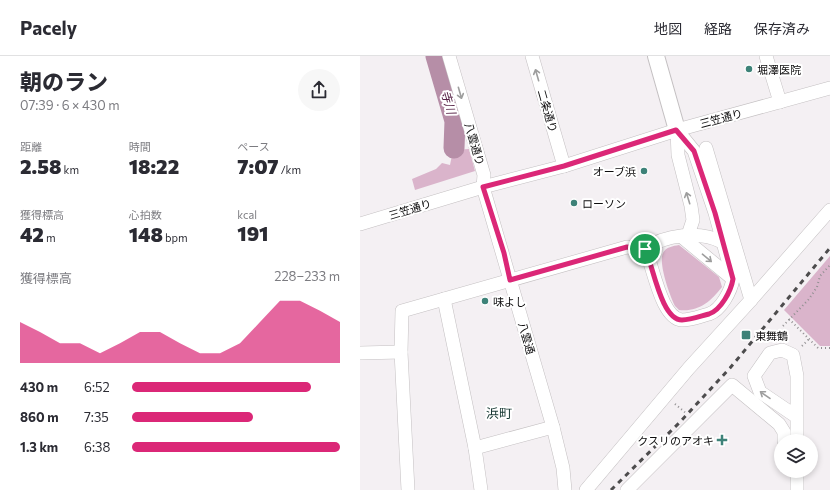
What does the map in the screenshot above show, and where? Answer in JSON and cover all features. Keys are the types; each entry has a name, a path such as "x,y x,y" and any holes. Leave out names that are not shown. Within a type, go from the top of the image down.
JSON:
{"main road":[{"path":"656,56 676,130"}],"street":[{"name":"八雲通り","path":"449,56 484,175 483,187"},
{"name":"二条通り","path":"532,56 564,166"},
{"path":"766,56 780,102"},
{"name":"三笠通り","path":"360,224 483,187 564,166 676,130 830,88"},
{"path":"676,130 678,156 691,206 692,220 685,236"},
{"path":"645,249 650,260 664,305 670,315 680,320 712,313 732,288 733,279 715,213 694,151 676,130"},
{"path":"706,148 751,300"},
{"name":"八雲通","path":"483,187 504,253 510,280 553,427 563,468 565,490"},
{"path":"586,490 714,339 751,300 830,210"},
{"path":"408,490 401,352 402,311 627,247 645,249 653,244 700,234 722,242"},
{"path":"685,236 733,279"},
{"path":"444,299 475,448 481,490"},
{"path":"797,418 760,392 754,376 770,353 782,350 793,355 798,376 797,434"},
{"path":"360,353 401,352"},
{"path":"627,490 732,385 779,424 784,434"},
{"path":"475,448 553,427"},
{"path":"797,478 797,490"}],"path":[{"path":"783,326 809,299 817,287 820,276 830,265"},
{"path":"789,320 818,348 830,348"},
{"path":"802,346 809,339"},
{"path":"666,396 695,422"}],"shaded area":[{"path":"469,149 475,171 415,190 412,179 436,169 442,163 450,165 453,150"},
{"path":"679,245 719,277 722,287 704,305 698,308 679,310 675,306 663,272 662,258 664,251 672,246"},
{"path":"830,256 830,346 820,346 784,310"}],"waterway":[{"name":"寺川","path":"436,56 455,121 454,148"}],"railway":[{"path":"611,490 680,422 730,368 830,248"}],"place":[{"name":"堀澤医院","path":"749,69"},
{"name":"オーブ浜","path":"644,171"},
{"name":"ローソン","path":"574,203"},
{"name":"味よし","path":"485,301"},
{"name":"東舞鶴","path":"746,335"},
{"name":"クスリのアオキ","path":"722,440"}],"district":[{"name":"浜町","path":"499,413"}],"route":[{"path":"676,130 694,151 715,213 733,279 732,288 722,303 712,313 696,318 680,320 670,315 664,305 650,260 645,249 627,247 510,280 504,253 483,187 564,166 676,130"}]}
